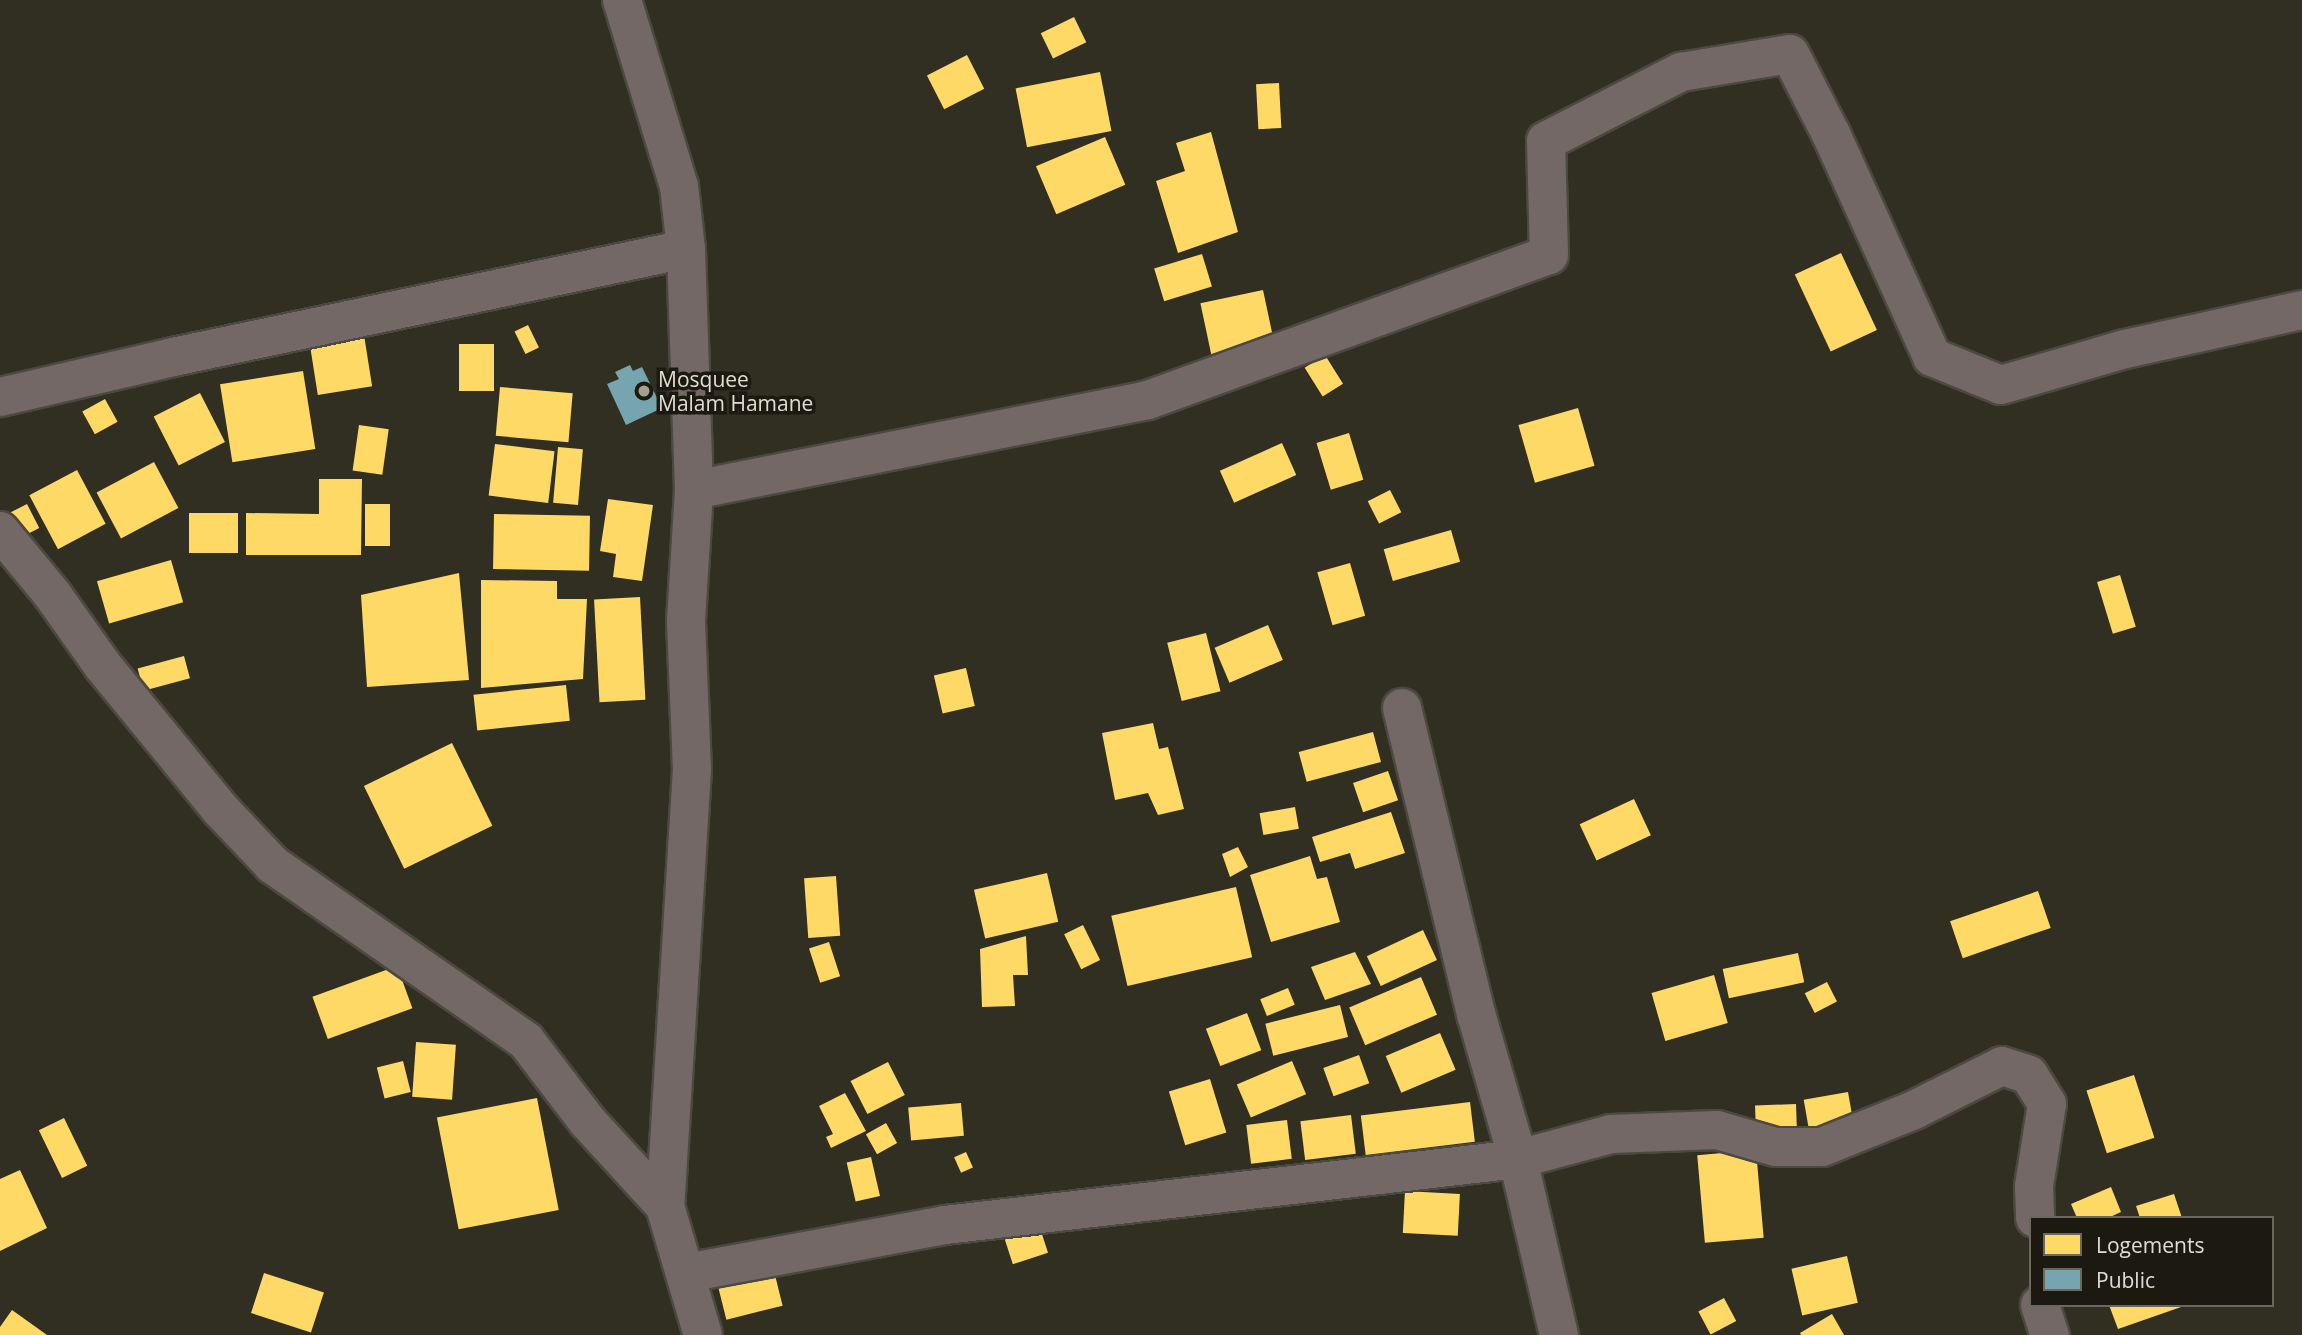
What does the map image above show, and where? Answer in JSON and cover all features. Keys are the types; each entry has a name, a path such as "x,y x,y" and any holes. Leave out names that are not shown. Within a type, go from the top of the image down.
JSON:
{"street":[{"path":"622,0 680,186 686,249 694,490 686,621 692,769 665,1206 704,1335"},
{"path":"694,490 1148,400 1549,255 1546,141 1681,72 1790,54 1831,134 1932,357 2001,385 2125,349 2302,310"},
{"path":"0,397 173,357 686,249"},
{"path":"0,531 111,677 221,810 273,865 526,1041 588,1122 665,1206"},
{"path":"1402,708 1477,1017 1518,1159 1559,1335"},
{"path":"686,1273 944,1225 1518,1159 1611,1134 1717,1130 1776,1147 1822,1147 1914,1110 2002,1066 2029,1075 2047,1104 2034,1186 2035,1216"},
{"path":"2041,1307 2050,1335"}],"building: Logements":[{"path":"1074,17 1086,42 1053,58 1041,33"},
{"path":"967,55 984,89 944,109 927,75"},
{"path":"1100,72 1111,131 1027,147 1016,88"},
{"path":"1279,83 1281,128 1258,129 1256,84"},
{"path":"1211,132 1238,232 1178,253 1156,181 1185,171 1176,143"},
{"path":"1105,137 1125,185 1056,214 1036,166"},
{"path":"1841,253 1877,330 1831,352 1795,275"},
{"path":"1202,254 1212,287 1164,301 1154,269"},
{"path":"1263,290 1274,341 1211,354 1200,303"},
{"path":"528,325 539,347 525,354 515,332"},
{"path":"364,335 372,386 318,395 310,344"},
{"path":"459,344 494,344 494,391 459,391"},
{"path":"1325,355 1343,384 1323,397 1305,368"},
{"path":"303,371 315,449 232,462 220,384"},
{"path":"500,387 573,393 568,442 496,436"},
{"path":"200,393 225,442 179,466 154,417"},
{"path":"105,399 118,422 95,434 82,412"},
{"path":"1578,408 1595,466 1535,483 1518,425"},
{"path":"359,425 389,429 382,475 353,471"},
{"path":"1349,433 1363,480 1331,490 1316,443"},
{"path":"1282,443 1296,475 1234,503 1220,471"},
{"path":"495,444 555,451 548,503 489,496"},
{"path":"558,447 583,449 578,505 553,503"},
{"path":"154,462 178,508 121,538 97,493"},
{"path":"77,470 106,524 58,549 29,495"},
{"path":"319,479 362,479 361,555 246,555 246,513 319,514"},
{"path":"1390,490 1401,512 1379,524 1368,501"},
{"path":"608,499 653,505 642,581 613,577 616,554 600,551"},
{"path":"27,504 39,528 20,538 7,514"},
{"path":"365,504 390,504 390,546 365,546"},
{"path":"189,513 238,513 238,553 189,553"},
{"path":"494,514 590,516 589,571 493,569"},
{"path":"1451,530 1460,562 1393,581 1384,549"},
{"path":"171,560 183,602 109,624 97,581"},
{"path":"1350,563 1365,616 1332,625 1317,572"},
{"path":"459,573 469,680 367,687 361,595"},
{"path":"2120,575 2136,627 2113,634 2097,582"},
{"path":"481,580 557,581 557,599 587,599 583,679 481,688"},
{"path":"640,597 645,700 599,702 594,599"},
{"path":"1268,625 1283,660 1229,683 1215,648"},
{"path":"1206,633 1221,691 1182,701 1167,643"},
{"path":"184,656 190,678 144,691 138,668"},
{"path":"966,668 975,706 943,713 934,675"},
{"path":"566,685 570,721 477,731 474,695"},
{"path":"1153,723 1159,749 1168,747 1184,809 1158,815 1148,793 1115,800 1102,733"},
{"path":"1373,732 1381,762 1307,782 1299,752"},
{"path":"452,743 492,826 404,869 364,786"},
{"path":"1388,771 1398,800 1363,812 1353,783"},
{"path":"1634,799 1651,835 1597,861 1580,824"},
{"path":"1295,807 1299,829 1263,835 1260,813"},
{"path":"1391,812 1405,853 1355,869 1350,853 1320,862 1312,837"},
{"path":"1238,847 1248,867 1230,877 1222,854"},
{"path":"1310,856 1317,879 1327,877 1340,922 1271,942 1250,875"},
{"path":"1047,873 1058,922 985,939 974,890"},
{"path":"836,876 840,936 808,938 804,878"},
{"path":"1236,887 1252,957 1127,986 1111,916"},
{"path":"2038,891 2051,928 1963,958 1950,921"},
{"path":"1083,925 1100,960 1081,969 1064,934"},
{"path":"1423,930 1437,960 1381,986 1367,956"},
{"path":"1026,936 1028,975 1013,975 1015,1006 982,1007 980,949"},
{"path":"829,942 840,976 820,983 809,948"},
{"path":"1355,952 1371,984 1325,1000 1311,967"},
{"path":"1798,953 1804,982 1729,998 1723,969"},
{"path":"397,966 412,1008 328,1039 312,997"},
{"path":"1714,975 1728,1023 1665,1041 1652,993"},
{"path":"1421,977 1437,1015 1365,1045 1349,1007"},
{"path":"1827,982 1837,1002 1815,1013 1805,993"},
{"path":"1288,988 1295,1005 1267,1016 1260,999"},
{"path":"1340,1005 1348,1037 1273,1056 1265,1024"},
{"path":"1247,1013 1261,1050 1220,1066 1206,1029"},
{"path":"1440,1033 1456,1070 1401,1093 1386,1056"},
{"path":"416,1042 456,1045 452,1100 412,1097"},
{"path":"1359,1055 1369,1083 1334,1096 1323,1068"},
{"path":"403,1061 411,1092 385,1099 377,1068"},
{"path":"1292,1061 1306,1094 1251,1118 1237,1084"},
{"path":"888,1062 905,1095 867,1114 851,1081"},
{"path":"2134,1075 2154,1138 2107,1153 2086,1090"},
{"path":"1210,1079 1226,1133 1185,1145 1169,1092"},
{"path":"1848,1092 1855,1130 1810,1138 1804,1100"},
{"path":"845,1093 866,1131 831,1148 826,1137 833,1134 819,1106"},
{"path":"537,1098 559,1210 459,1229 437,1117"},
{"path":"1470,1102 1475,1142 1366,1155 1361,1115"},
{"path":"961,1103 964,1136 911,1140 908,1108"},
{"path":"1796,1104 1797,1137 1756,1138 1755,1105"},
{"path":"1351,1115 1356,1154 1305,1160 1300,1121"},
{"path":"64,1118 87,1166 62,1178 39,1130"},
{"path":"1287,1120 1292,1159 1251,1164 1246,1125"},
{"path":"886,1123 897,1143 877,1154 866,1134"},
{"path":"1756,1150 1764,1238 1705,1243 1697,1155"},
{"path":"966,1152 973,1168 961,1173 954,1157"},
{"path":"871,1157 880,1196 856,1202 847,1163"},
{"path":"20,1170 47,1228 0,1251 0,1179"},
{"path":"2111,1187 2121,1212 2112,1216 2076,1216 2071,1204"},
{"path":"1405,1191 1460,1194 1458,1236 1403,1233"},
{"path":"2174,1194 2181,1216 2139,1216 2136,1206"},
{"path":"1040,1228 1048,1253 1013,1264 1005,1239"},
{"path":"1847,1256 1858,1303 1802,1316 1791,1269"},
{"path":"772,1263 783,1306 726,1320 716,1277"},
{"path":"264,1273 324,1292 311,1332 251,1313"},
{"path":"1724,1298 1736,1321 1711,1335 1698,1312"},
{"path":"2110,1307 2181,1307 2118,1329"},
{"path":"12,1310 47,1335 0,1335 0,1327"},
{"path":"1832,1314 1844,1335 1801,1335 1800,1333"}],"building: Public":[{"path":"630,365 633,371 642,367 662,408 626,425 607,384 619,379 615,372"}],"place":[{"name":"Mosquee Malam Hamane","path":"644,391"}]}
